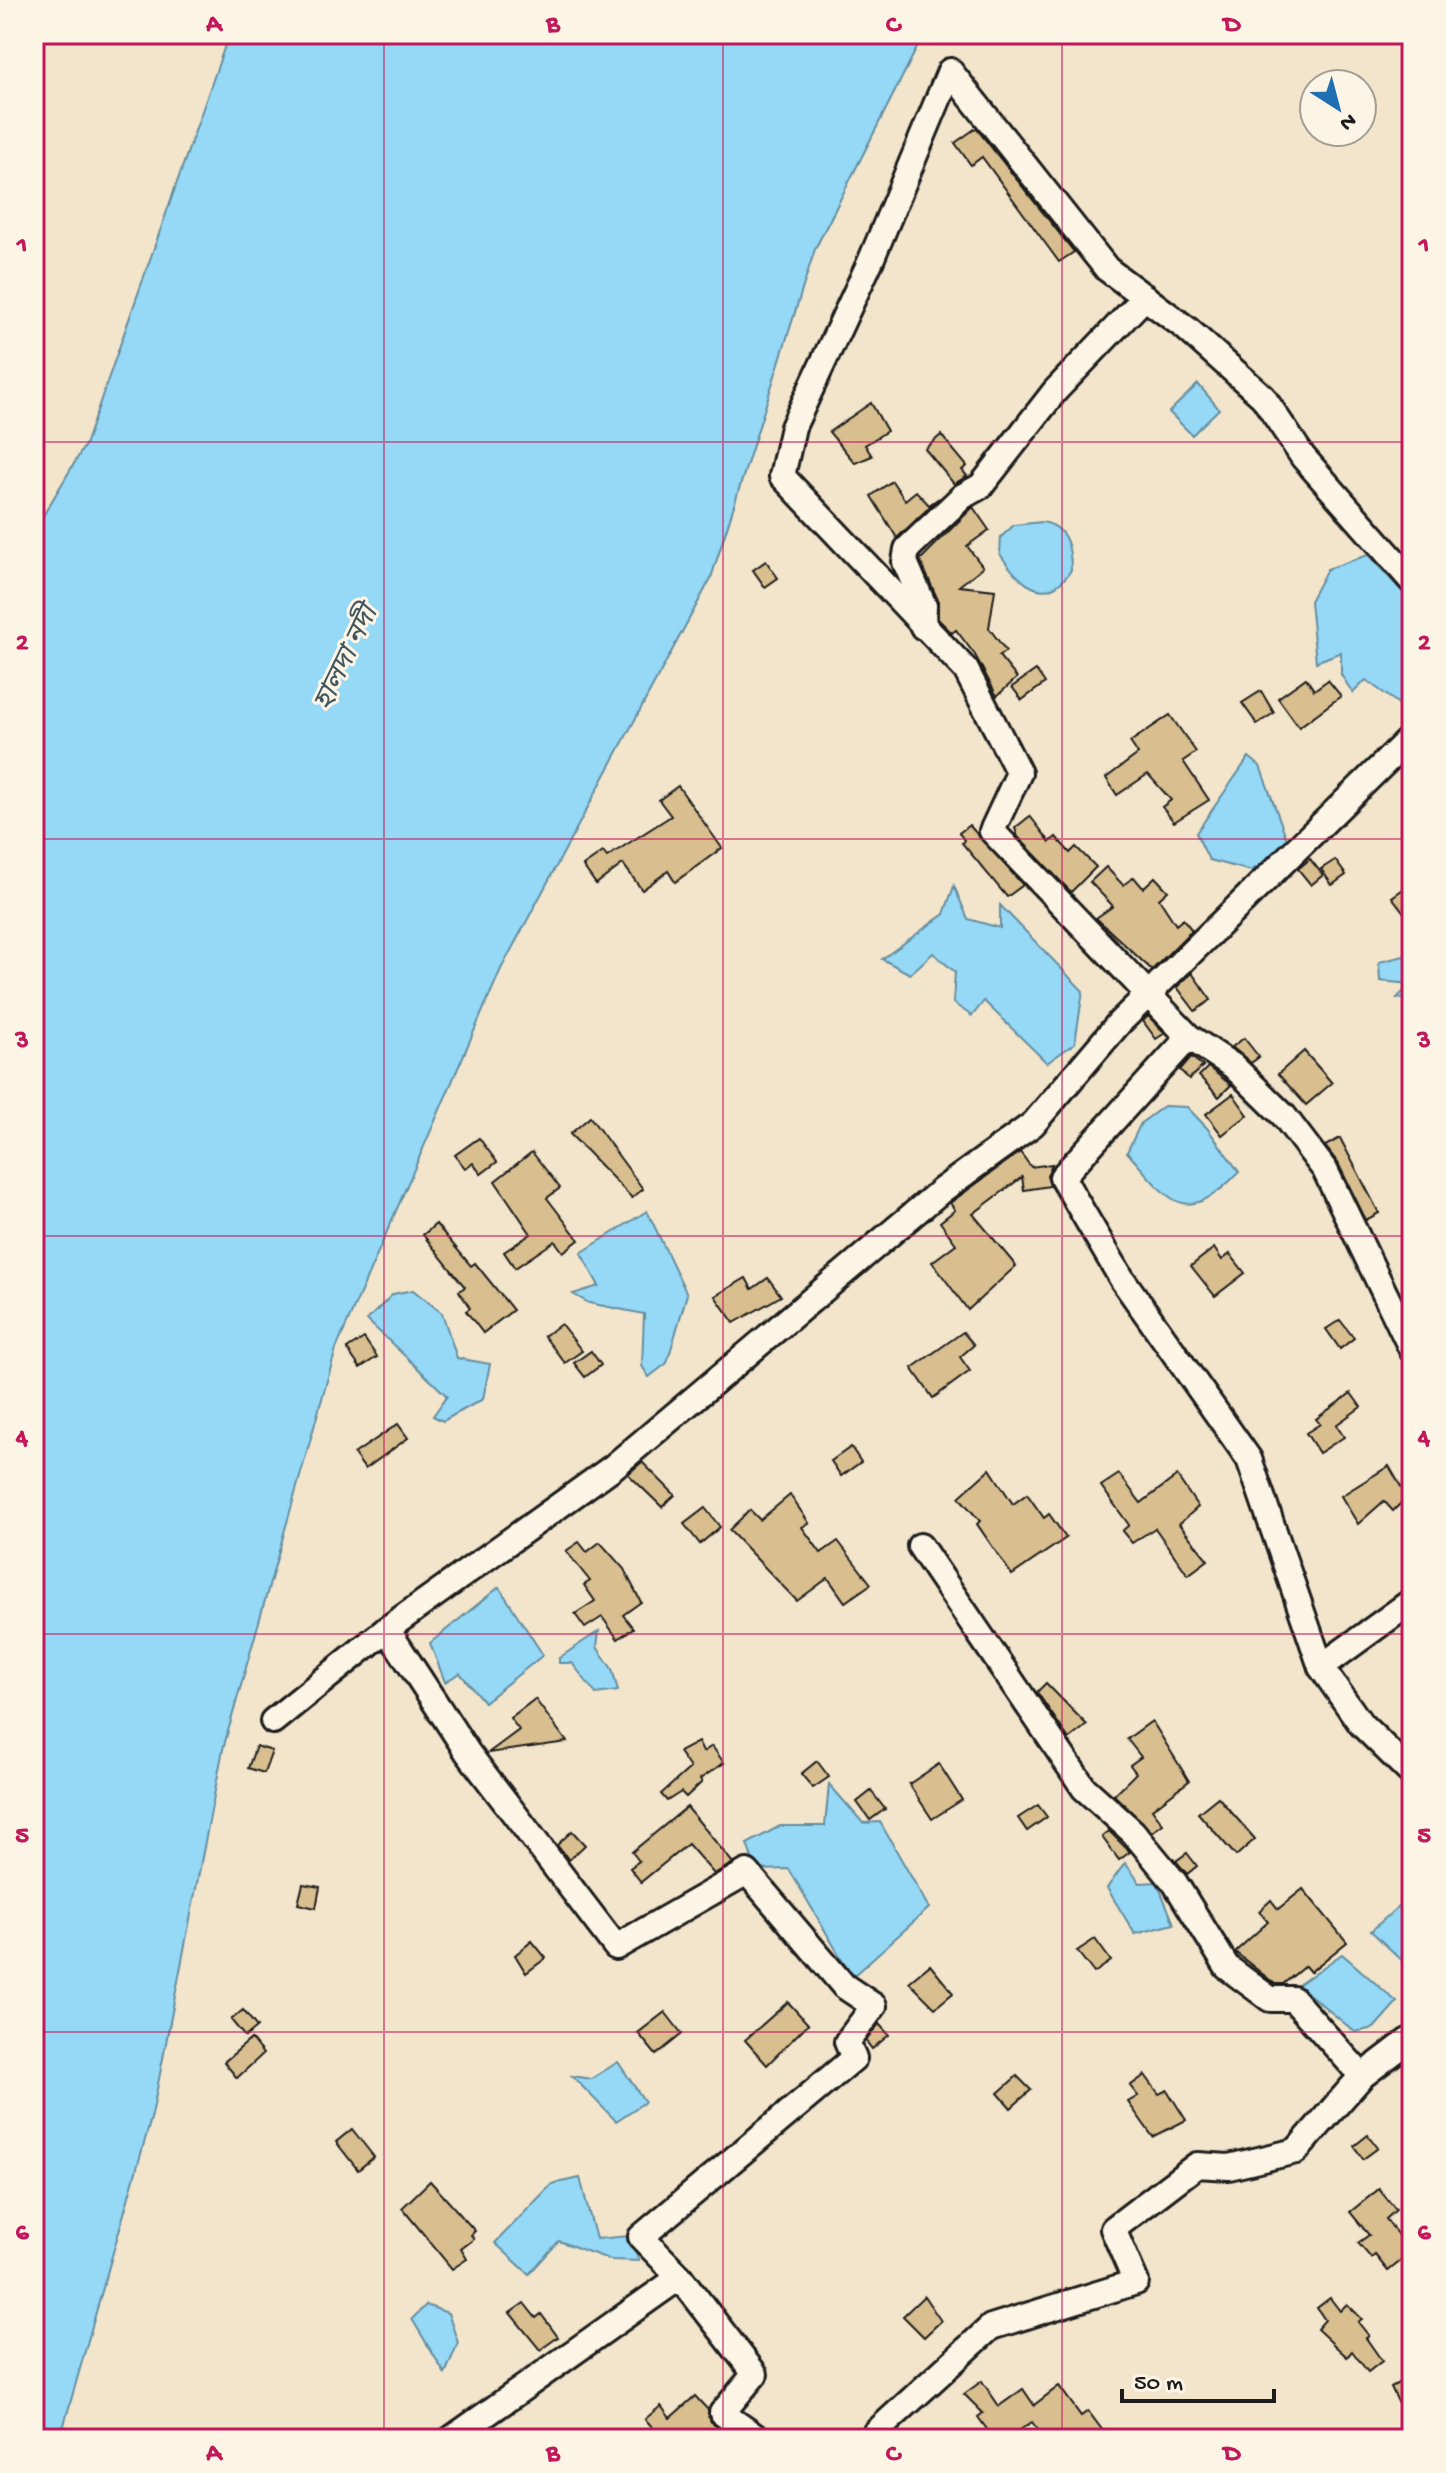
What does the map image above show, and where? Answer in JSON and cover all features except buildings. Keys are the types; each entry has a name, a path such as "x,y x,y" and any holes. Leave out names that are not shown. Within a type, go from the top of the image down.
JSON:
{"street":[{"path":"1412,581 1303,457 1263,397 1187,329 1107,269 950,71 871,260 793,427 782,476 966,670 1019,773 992,831 1151,993 1189,1037 1233,1066 1284,1116 1325,1170 1412,1350"},
{"path":"923,627 924,606 905,562 907,549 963,496 981,486 1055,391 1145,297"},
{"path":"273,1721 387,1629 613,1467 942,1190 1033,1124 1119,1023 1412,736"},
{"path":"1189,1037 1062,1177 1122,1279 1249,1459 1321,1667 1361,1724 1412,1774"},
{"path":"920,1546 1084,1788 1133,1832 1175,1883 1227,1967 1270,1999 1293,1999 1362,2076"},
{"path":"1321,1667 1412,1601"},
{"path":"387,1629 468,1753 616,1947 747,1872 844,1986 874,2006 847,2042 854,2058 641,2237 680,2277 755,2374 722,2413 759,2439"},
{"path":"880,2439 875,2433 991,2327 1136,2282 1113,2229 1197,2165 1229,2167 1296,2151 1362,2076 1412,2041"},
{"path":"451,2439 680,2277"}],"water":[{"name":"হালদা নদী","path":"229,34 924,34 815,249 711,578 501,969 336,1349 223,1749 152,2115 60,2439 34,2439 34,531 85,445"},
{"path":"1198,384 1219,409 1192,435 1169,412"},
{"path":"1042,522 1057,528 1066,539 1071,570 1062,582 1043,590 1024,582 1000,554 1001,537 1014,525"},
{"path":"1368,555 1412,602 1411,713 1366,680 1353,693 1341,675 1341,652 1316,662 1310,601 1327,569"},
{"path":"1249,757 1260,766 1289,845 1251,871 1209,860 1196,833"},
{"path":"954,886 968,919 1000,928 1000,905 1083,991 1075,1043 1047,1063 984,1001 972,1016 953,1003 955,972 933,953 910,974 882,959 944,914"},
{"path":"1412,954 1412,1000 1397,998 1411,984 1380,981 1379,962"},
{"path":"1164,1106 1187,1107 1207,1128 1239,1172 1204,1200 1191,1204 1178,1202 1155,1184 1127,1152 1141,1123"},
{"path":"647,1211 687,1294 667,1363 649,1377 642,1366 644,1314 589,1303 573,1294 599,1286 581,1253"},
{"path":"413,1290 442,1313 457,1358 490,1364 483,1399 443,1421 433,1416 447,1396 367,1320 393,1294"},
{"path":"499,1587 543,1655 484,1702 460,1673 445,1682 430,1643"},
{"path":"599,1631 597,1647 612,1669 618,1691 596,1694 572,1663 559,1663 559,1658"},
{"path":"829,1784 863,1823 880,1822 929,1908 852,1977 789,1869 756,1870 747,1844 780,1826 825,1826"},
{"path":"1125,1863 1140,1883 1157,1882 1174,1924 1135,1934 1107,1888"},
{"path":"1412,1894 1412,1970 1371,1931"},
{"path":"1342,1954 1397,2002 1374,2028 1355,2032 1298,1985"},
{"path":"618,2062 645,2102 616,2121 572,2076 591,2079"},
{"path":"580,2178 596,2239 629,2236 639,2261 611,2260 559,2241 529,2274 495,2243 552,2184"},
{"path":"426,2305 448,2313 458,2343 445,2374 412,2319"}]}
